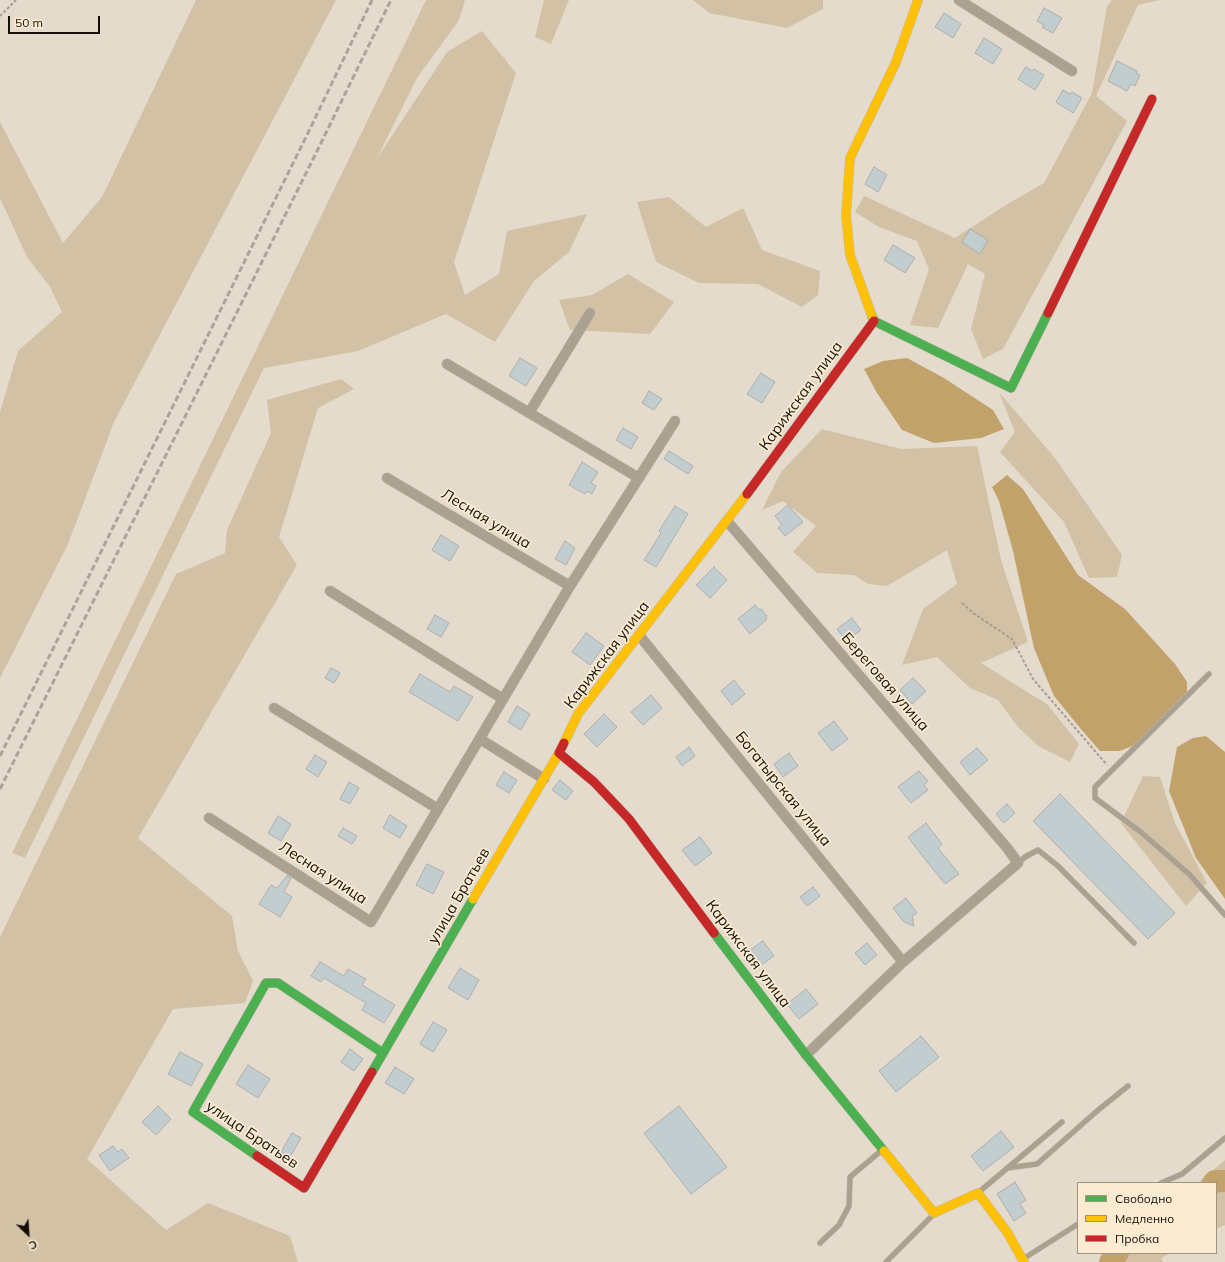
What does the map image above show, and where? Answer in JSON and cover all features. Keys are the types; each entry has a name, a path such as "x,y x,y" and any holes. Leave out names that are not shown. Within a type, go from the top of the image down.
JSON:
{"street":[{"path":"918,0 896,62 850,158 846,215 850,255 874,321 1011,388 1152,99"},
{"path":"958,0 1072,71"},
{"path":"530,413 590,313"},
{"name":"Карижская улица","path":"874,321 727,521 578,714 559,753 594,782 629,819 806,1055 934,1214"},
{"path":"447,364 639,478"},
{"name":"Лесная улица","path":"209,818 371,922 570,586 675,421"},
{"name":"Лесная улица","path":"387,478 570,586"},
{"name":"Береговая улица","path":"727,521 1008,849 1018,863"},
{"path":"330,591 503,699"},
{"name":"Богатырская улица","path":"639,636 903,962"},
{"path":"274,708 438,809"},
{"path":"480,739 544,779"},
{"name":"улица Братьев","path":"383,1053 278,983 266,983 193,1112 304,1188 559,753"},
{"path":"806,1055 903,962 1018,863"},
{"path":"934,1214 978,1193 1007,1232 1022,1261"}],"lane":[{"path":"1209,674 1095,787 1096,798 1142,833 1190,875 1225,915"},
{"path":"1018,863 1025,856 1038,850 1058,866 1134,943"},
{"path":"1007,1168 1037,1164 1128,1086"},
{"path":"978,1193 1062,1122"},
{"path":"1163,1182 1182,1174 1225,1138"},
{"path":"820,1243 839,1225 849,1206 850,1177 883,1150"},
{"path":"886,1262 934,1214"},
{"path":"1022,1261 1077,1225"}],"path":[{"path":"0,16 16,0"},
{"path":"962,603 973,613 1012,640 1033,679 1112,770"}],"shaded area":[{"path":"196,0 336,0 114,422 68,544 0,678 0,412 18,351 62,312 50,287 27,257 0,198 0,122 63,243 102,197"},
{"path":"426,0 465,0 459,20 417,78 376,160 447,52 482,31 516,73 454,262 465,295 499,274 507,231 587,214 569,252 534,281 495,342 446,314 358,351 264,368 25,858 12,853"},
{"path":"544,0 569,0 551,44 535,37"},
{"path":"693,0 823,0 823,9 787,28 709,13"},
{"path":"1112,0 1160,0 1138,5 1096,96 1127,121 1003,349 983,359 971,329 985,274 968,264 938,328 910,325 929,269 917,241 879,227 855,212 864,196 955,238 1006,205 1044,183 1092,93 1107,6"},
{"path":"669,197 706,227 743,208 762,250 820,271 818,295 802,307 758,284 699,283 656,262 637,202"},
{"path":"628,274 674,302 650,334 570,330 559,300 592,295"},
{"path":"907,358 944,378 993,410 1004,429 981,438 934,443 902,430 877,393 864,369 883,361"},
{"path":"341,379 354,389 318,408 279,537 297,565 138,838 232,916 238,951 253,981 245,1003 173,1009 87,1159 166,1230 208,1203 290,1236 298,1262 0,1262 0,937 176,574 225,553 227,530 271,433 267,400"},
{"path":"999,392 1055,458 1122,555 1117,577 1089,578 1064,522 1000,452 1015,432"},
{"path":"822,429 902,449 977,446 1001,560 1028,642 981,663 1048,705 1079,744 1070,762 1038,746 1018,727 998,700 970,688 937,657 902,665 923,609 957,584 947,550 887,586 868,584 854,575 817,573 793,552 816,526 783,501 762,510 781,472"},
{"path":"1007,475 1023,489 1078,575 1125,609 1175,664 1187,682 1187,693 1140,743 1120,751 1100,751 1054,696 1034,648 1013,551 999,501 992,487"},
{"path":"1206,736 1225,752 1225,899 1196,858 1169,791 1177,747 1193,738"},
{"path":"1143,776 1160,777 1175,823 1207,883 1186,906 1121,823"},
{"path":"1225,1160 1225,1225 1217,1229 1217,1182 1199,1182"},
{"path":"1106,1254 1169,1254 1161,1258 1163,1262 1109,1262"}],"building":[{"path":"1044,8 1062,18 1053,33 1042,27 1044,25 1037,21"},
{"path":"944,13 961,24 953,38 935,27"},
{"path":"984,38 1002,49 993,64 975,53"},
{"path":"1117,61 1137,71 1136,73 1140,75 1135,86 1131,84 1127,91 1108,81"},
{"path":"1026,67 1032,71 1034,69 1044,75 1035,90 1018,79"},
{"path":"1063,90 1070,94 1072,92 1082,98 1073,113 1056,102"},
{"path":"874,167 887,175 878,192 865,184"},
{"path":"970,229 988,240 980,254 962,242"},
{"path":"893,245 915,258 905,273 884,260"},
{"path":"520,358 537,368 526,386 509,376"},
{"path":"761,373 775,382 762,403 747,394"},
{"path":"649,391 662,399 654,410 642,403"},
{"path":"623,428 638,437 631,449 616,440"},
{"path":"669,451 693,466 688,474 664,459"},
{"path":"582,462 598,472 591,483 596,486 592,494 587,491 585,494 569,485"},
{"path":"788,505 803,522 785,536 778,528 782,525 775,516"},
{"path":"675,506 688,514 656,567 644,560 661,533 659,531"},
{"path":"441,535 459,546 450,561 432,550"},
{"path":"565,541 575,548 566,565 555,559"},
{"path":"714,567 727,580 710,598 696,585"},
{"path":"755,605 767,616 766,620 750,634 738,619"},
{"path":"435,615 449,623 441,637 427,629"},
{"path":"852,618 861,630 846,641 837,629"},
{"path":"586,633 604,646 590,665 572,652"},
{"path":"331,668 340,673 334,683 325,678"},
{"path":"420,674 450,692 454,686 473,697 458,721 409,692"},
{"path":"913,678 926,691 912,704 900,690"},
{"path":"734,680 745,694 732,705 721,691"},
{"path":"651,695 662,708 643,725 631,712"},
{"path":"517,706 530,714 521,730 508,722"},
{"path":"604,714 617,727 597,747 584,734"},
{"path":"834,721 848,739 832,751 818,733"},
{"path":"689,747 695,756 682,766 676,757"},
{"path":"977,748 988,760 970,775 960,762"},
{"path":"789,753 798,766 783,777 774,764"},
{"path":"315,755 327,762 318,777 306,769"},
{"path":"919,771 928,781 924,785 928,790 911,803 898,787"},
{"path":"504,772 517,780 509,793 496,785"},
{"path":"560,780 573,791 566,800 552,790"},
{"path":"349,782 359,788 350,804 340,799"},
{"path":"1060,794 1175,913 1148,939 1033,821"},
{"path":"1007,804 1015,813 1004,823 996,814"},
{"path":"390,815 407,826 400,838 383,828"},
{"path":"278,816 291,824 281,841 268,833"},
{"path":"926,823 942,844 938,848 959,874 945,884 908,837"},
{"path":"343,828 357,836 352,844 338,836"},
{"path":"700,837 712,853 695,866 682,850"},
{"path":"427,864 444,872 433,894 416,885"},
{"path":"287,876 291,878 284,892 292,897 280,917 259,904 271,885 277,888"},
{"path":"813,887 820,896 807,906 800,897"},
{"path":"906,898 917,913 912,916 914,926 904,922 893,908"},
{"path":"763,941 774,956 760,966 749,951"},
{"path":"867,943 877,955 865,965 855,953"},
{"path":"320,962 344,976 348,969 366,979 362,985 395,1005 384,1023 362,1010 366,1003 324,978 321,982 311,976"},
{"path":"460,968 479,980 468,1000 448,988"},
{"path":"806,989 818,1004 799,1019 787,1004"},
{"path":"433,1022 447,1030 433,1052 420,1044"},
{"path":"921,1036 939,1057 896,1092 879,1071"},
{"path":"350,1049 363,1059 354,1071 341,1062"},
{"path":"180,1052 203,1064 191,1086 168,1074"},
{"path":"248,1065 270,1079 258,1098 236,1084"},
{"path":"395,1067 414,1079 404,1094 385,1083"},
{"path":"158,1106 171,1119 156,1135 142,1122"},
{"path":"679,1106 727,1167 691,1194 644,1133"},
{"path":"1001,1131 1014,1147 983,1171 971,1156"},
{"path":"292,1133 301,1138 290,1157 281,1152"},
{"path":"113,1146 118,1152 122,1149 129,1158 110,1171 99,1155"},
{"path":"1015,1182 1026,1200 1020,1204 1026,1213 1014,1221 997,1194"}],"waterway":[{"path":"1214,1182 1225,1181"},
{"path":"1110,1262 1117,1254"}],"railway":[{"path":"0,756 307,135 372,0"},
{"path":"0,789 391,0"}],"traffic: fast":[{"path":"872,316 874,321 1011,388 1048,313"},
{"path":"372,1072 473,899"},
{"path":"714,933 806,1055 884,1151"},
{"path":"257,1156 193,1112 266,983 278,983 383,1053"}],"traffic: slow":[{"path":"872,316 850,255 846,215 850,158 896,62 918,0"},
{"path":"564,743 578,714 747,494"},
{"path":"473,899 559,753"},
{"path":"884,1151 934,1213 978,1193 1007,1232 1024,1262"}],"traffic: jam":[{"path":"1048,313 1152,99"},
{"path":"747,494 874,321"},
{"path":"564,743 559,753 594,782 629,819 714,933"},
{"path":"257,1156 304,1188 372,1072"}]}
